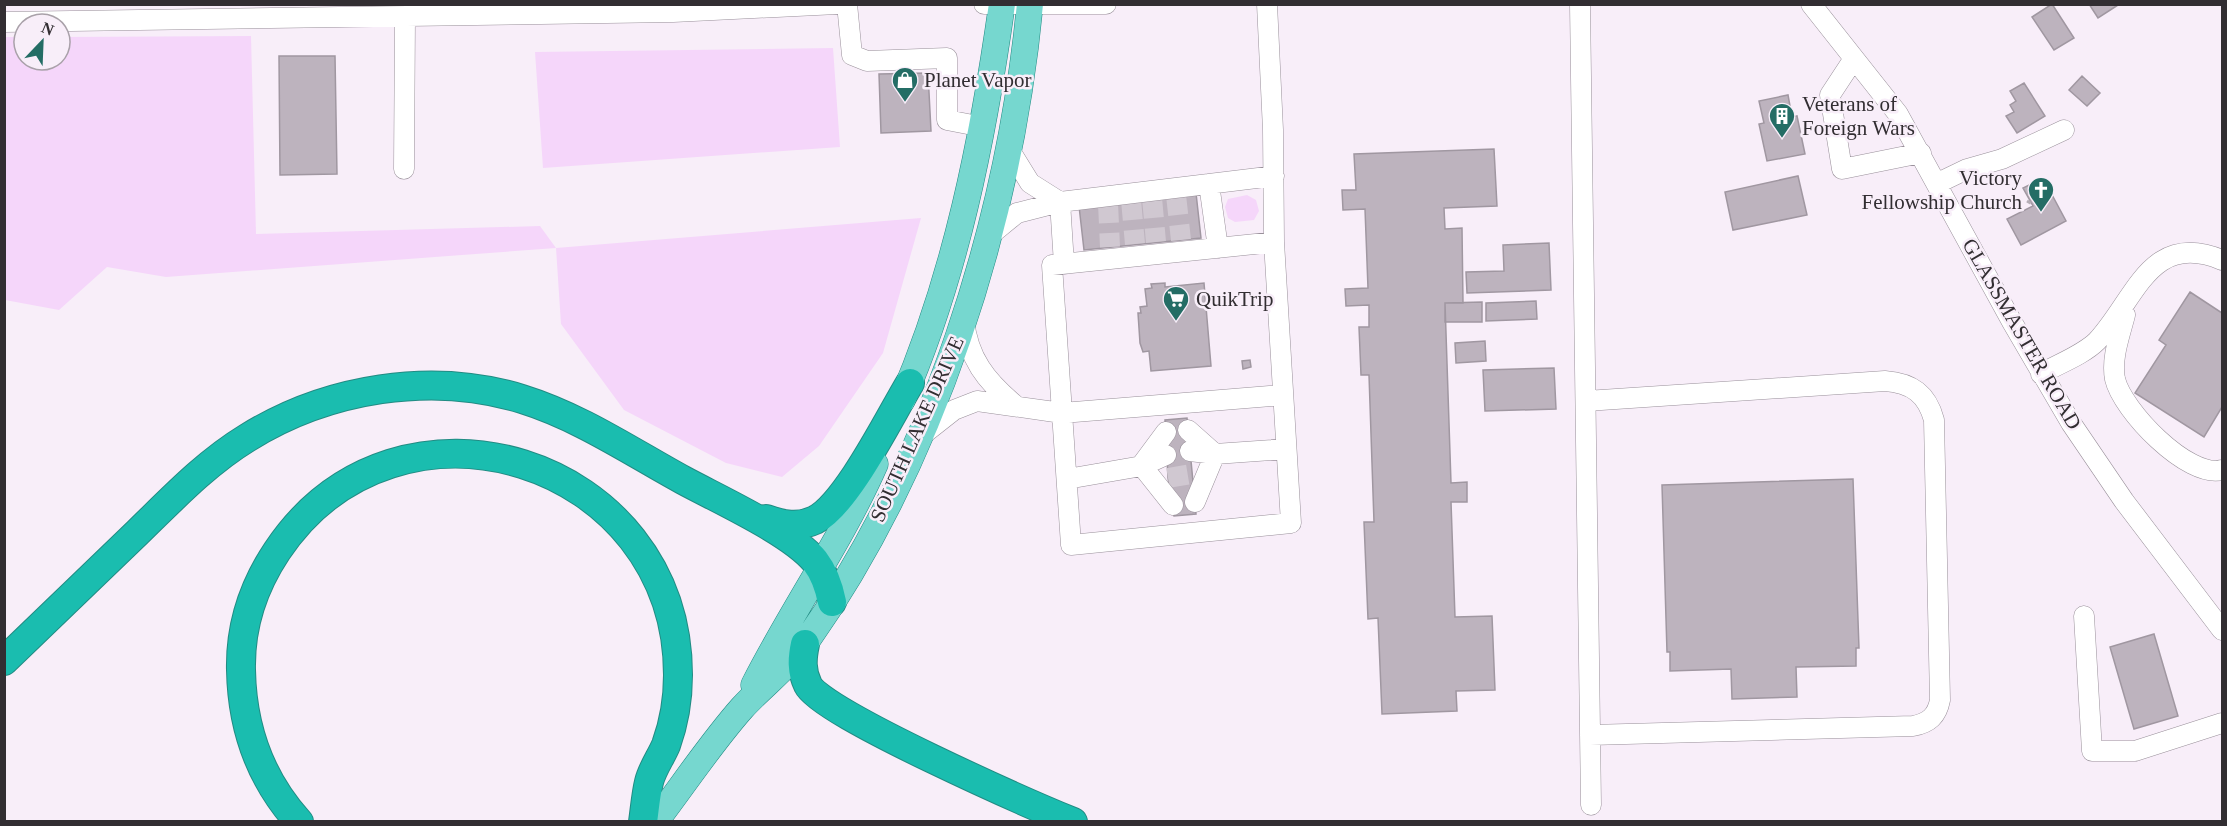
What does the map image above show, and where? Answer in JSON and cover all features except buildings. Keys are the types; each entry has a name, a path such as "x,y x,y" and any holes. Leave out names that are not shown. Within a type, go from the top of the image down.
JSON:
{"highway":[{"path":"746,514 794,526 817,519 827,511 857,471 909,384"},
{"path":"4,661 196,477 233,448 264,428 307,409 368,391 431,387 472,390 520,398 576,420 746,514 803,549 820,569 832,602"},
{"path":"299,822 271,785 248,731 242,698 241,665 246,615 266,567 287,536 322,502 372,472 419,457 446,453 503,457 545,472 577,489 602,506 624,528 650,567 662,593 672,628 678,675 672,726 649,780 643,822"},
{"path":"805,644 802,668 807,684 828,703 963,774 1073,822"}],"main road":[{"name":"SOUTH LAKE DRIVE","path":"741,709 782,630 820,569 871,473 909,384 963,217 1011,5"},
{"name":"SOUTH LAKE DRIVE","path":"655,822 741,709 805,644 832,602 895,486 917,439 956,348 1010,148 1026,52 1011,5"}],"street":[{"path":"4,22 154,12 405,16 837,4"},
{"path":"847,4 852,55 867,61 947,58 947,120 983,127"},
{"path":"1011,5 1106,4"},
{"path":"1267,4 1274,176 1274,242 1291,523 1071,545 1052,265 1136,250 1182,246 1218,248 1274,242"},
{"path":"1580,4 1591,804"},
{"name":"GLASSMASTER ROAD","path":"1810,4 1898,114 2041,374 2124,501 2223,630"},
{"path":"404,169 405,16"},
{"path":"1853,60 1830,95 1842,169 1921,153"},
{"path":"1938,183 1967,169 2002,159 2064,130"},
{"path":"1010,148 1030,183 1060,202"},
{"path":"988,236 1017,213 1060,202 1131,197 1175,191 1209,183 1274,176"},
{"path":"1209,183 1218,248"},
{"path":"1060,202 1064,264"},
{"path":"2041,374 2095,342 2154,264 2168,256 2185,253 2223,260"},
{"path":"2120,311 2125,315 2116,350 2115,378 2125,400 2173,452 2190,464 2206,471 2223,470"},
{"path":"964,320 966,338 978,368 998,391 1017,406"},
{"path":"1586,401 1885,381 1912,387 1924,396 1931,406 1934,420 1940,688 1938,711 1923,724 1913,726 1590,735"},
{"path":"917,439 946,415 966,403 986,401 1062,413 1283,394"},
{"path":"1188,430 1215,454"},
{"path":"1142,466 1166,432"},
{"path":"1190,451 1215,454 1286,449"},
{"path":"1192,474 1215,454"},
{"path":"1195,502 1215,454"},
{"path":"1067,479 1142,466 1166,455"},
{"path":"1142,466 1168,478"},
{"path":"1142,466 1173,505"},
{"path":"2084,616 2092,751 2135,751 2223,723"}],"path":[{"path":"2027,201 2032,204"}],"shaded area":[{"path":"251,36 256,234 540,226 556,248 166,277 107,267 59,310 5,300 5,37 12,37 12,72 72,72 72,37"},
{"path":"833,48 840,147 543,168 535,52"},
{"path":"1247,195 1256,200 1259,211 1254,220 1235,222 1228,218 1225,207 1228,199"},
{"path":"921,218 883,353 819,446 782,477 726,463 624,410 561,324 556,248"}],"tunnel":[{"path":"1176,195 1181,240"},
{"path":"1152,198 1156,242"},
{"path":"1131,200 1135,244"},
{"path":"1108,203 1110,247"},
{"path":"1168,478 1192,474"}],"place":[{"name":"Planet Vapor","path":"905,103"},
{"name":"Veterans of Foreign Wars","path":"1782,139"},
{"name":"Victory Fellowship Church","path":"2041,213"},
{"name":"QuikTrip","path":"1176,322"}]}
